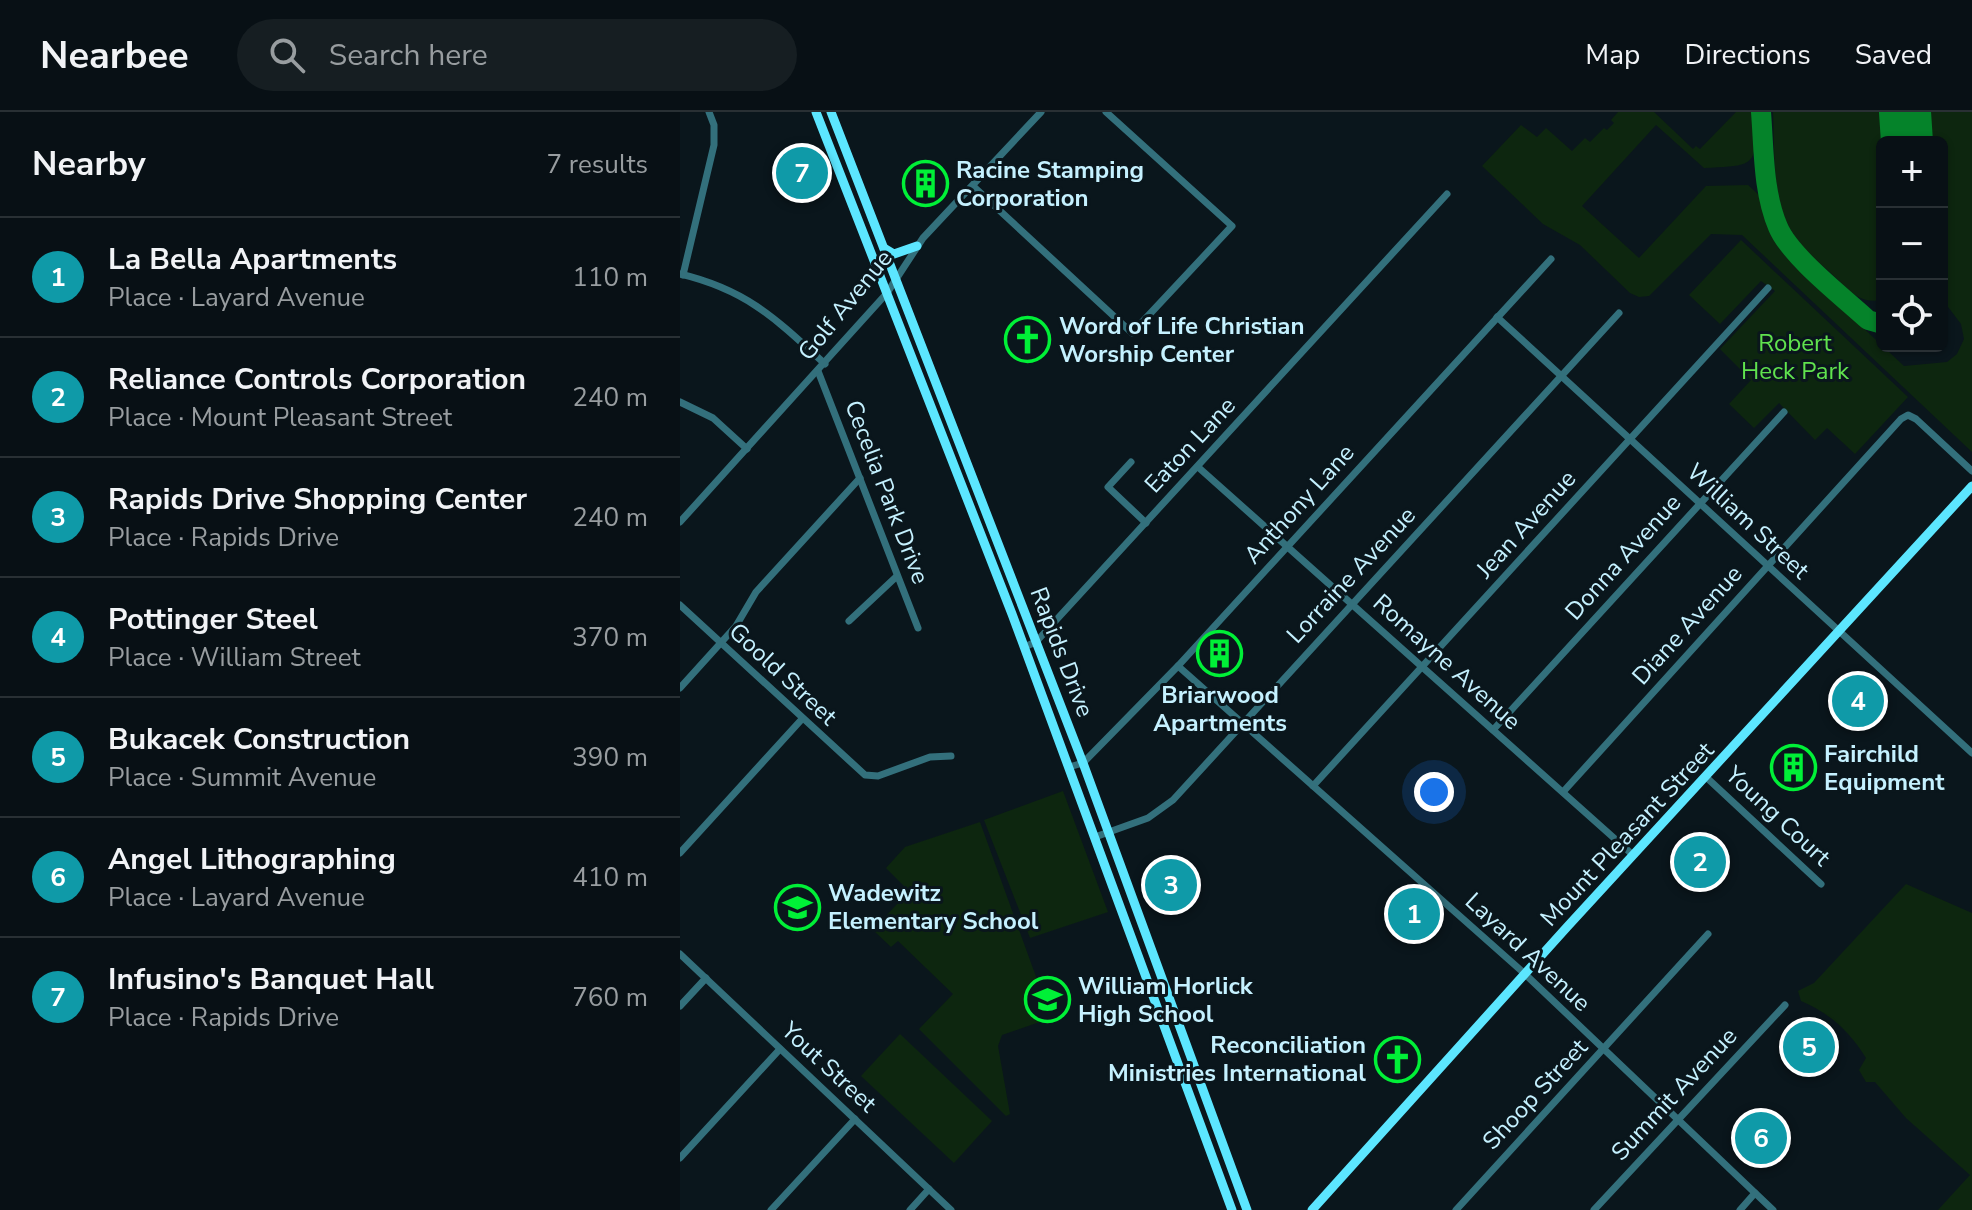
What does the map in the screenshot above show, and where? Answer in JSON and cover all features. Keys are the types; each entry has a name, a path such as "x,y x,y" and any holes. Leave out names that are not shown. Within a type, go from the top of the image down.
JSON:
{"street":[{"path":"709,112 714,125 714,145 682,274 727,288 756,304 825,364"},
{"name":"Rapids Drive","path":"816,112 1024,647 1232,1210"},
{"name":"Golf Avenue","path":"680,522 887,293 917,246 1041,112"},
{"path":"973,186 1132,333 1232,226 1106,112"},
{"path":"821,124 832,115"},
{"name":"Rapids Drive","path":"832,115 1083,763 1247,1209"},
{"path":"848,192 860,187"},
{"name":"Eaton Lane","path":"1024,647 1036,642 1447,194"},
{"path":"884,248 894,254 917,246"},
{"name":"Anthony Lane","path":"1069,767 1083,763 1178,666 1551,259"},
{"name":"Jean Avenue","path":"1313,786 1768,288"},
{"name":"Lorraine Avenue","path":"1095,837 1148,818 1165,807 1619,313"},
{"name":"William Street","path":"1497,317 1972,753"},
{"path":"907,345 919,340"},
{"path":"917,370 930,366"},
{"name":"Cecelia Park Drive","path":"818,371 918,628"},
{"path":"680,402 713,418 747,449"},
{"name":"Donna Avenue","path":"1493,730 1784,412"},
{"path":"935,418 948,413"},
{"name":"Diane Avenue","path":"1563,792 1901,419 1908,415 1916,419 1972,471"},
{"path":"1131,462 1108,487 1146,523"},
{"name":"Romayne Avenue","path":"1198,467 1633,855"},
{"path":"959,479 971,474"},
{"path":"680,688 736,626 756,592 860,478"},
{"name":"Mount Pleasant Street","path":"1316,1208 1633,855 1972,486"},
{"path":"985,546 997,541"},
{"path":"849,621 897,576"},
{"name":"Goold Street","path":"680,605 859,772 878,776 930,757 951,756"},
{"name":"Layard Avenue","path":"1178,666 1525,974 1773,1210"},
{"path":"680,853 802,719"},
{"name":"Young Court","path":"1706,777 1821,884"},
{"name":"Shoop Street","path":"1456,1210 1708,934"},
{"name":"Yout Street","path":"680,954 951,1210"},
{"path":"680,1006 706,978"},
{"name":"Summit Avenue","path":"1594,1210 1785,1005"},
{"path":"680,1158 780,1049"},
{"path":"771,1210 855,1119"},
{"path":"910,1210 929,1189"},
{"path":"1740,1210 1755,1193"}],"green space":[{"path":"1618,112 1654,112 1693,149 1696,146 1700,149 1736,112 1752,112 1755,146 1749,161 1733,166 1704,168 1656,125 1582,206 1639,258 1706,186 1748,185 1759,195 1770,230 1784,254 1876,340 1876,352 1889,352 1904,366 1947,362 1957,354 1964,339 1961,324 1948,307 1948,136 1925,136 1923,112 1972,112 1972,452 1742,235 1711,234 1649,296 1639,297 1630,293 1580,245 1543,224 1482,166 1521,125 1537,137 1546,128 1572,151 1585,138 1590,142 1604,128 1607,130 1614,123 1611,120"},
{"path":"1773,112 1888,112 1890,136 1876,136 1876,301 1860,298 1850,291 1806,250 1792,232 1780,205 1774,158"},
{"name":"Robert Heck Park","path":"1741,240 1908,397 1855,454 1827,428 1815,440 1779,403 1754,428 1729,404 1751,380 1720,349 1775,291 1761,281 1720,324 1689,295"},
{"path":"1063,791 1108,912 1030,938 984,820"},
{"path":"980,822 1051,1018 1002,1035 998,1046 1010,1114 1006,1116 919,1029 953,994 898,941 891,947 873,930 909,891 886,868 905,847"},
{"path":"1906,884 1972,913 1972,1210 1938,1210 1970,1175 1906,1118 1875,1082 1866,1082 1859,1070 1866,1058 1860,1049 1830,1017 1801,1001 1798,991 1814,983"},
{"path":"900,1034 992,1121 954,1163 861,1076"}],"taxiway":[{"path":"1761,112 1769,200 1784,238 1818,276 1868,320 1876,322"}],"runway":[{"path":"1905,112 1907,136"}],"place":[{"name":"Infusino's Banquet Hall","path":"802,173"},
{"name":"Racine Stamping Corporation","path":"925,184"},
{"name":"Word of Life Christian Worship Center","path":"1028,340"},
{"name":"Briarwood Apartments","path":"1220,653"},
{"name":"Pottinger Steel","path":"1858,701"},
{"name":"Fairchild Equipment","path":"1793,768"},
{"name":"Reliance Controls Corporation","path":"1700,862"},
{"name":"Rapids Drive Shopping Center","path":"1171,885"},
{"name":"Wadewitz Elementary School","path":"797,907"},
{"name":"La Bella Apartments","path":"1414,914"},
{"name":"William Horlick High School","path":"1047,1000"},
{"name":"Bukacek Construction","path":"1809,1047"},
{"name":"Reconciliation Ministries International","path":"1397,1059"},
{"name":"Angel Lithographing","path":"1761,1138"}]}
